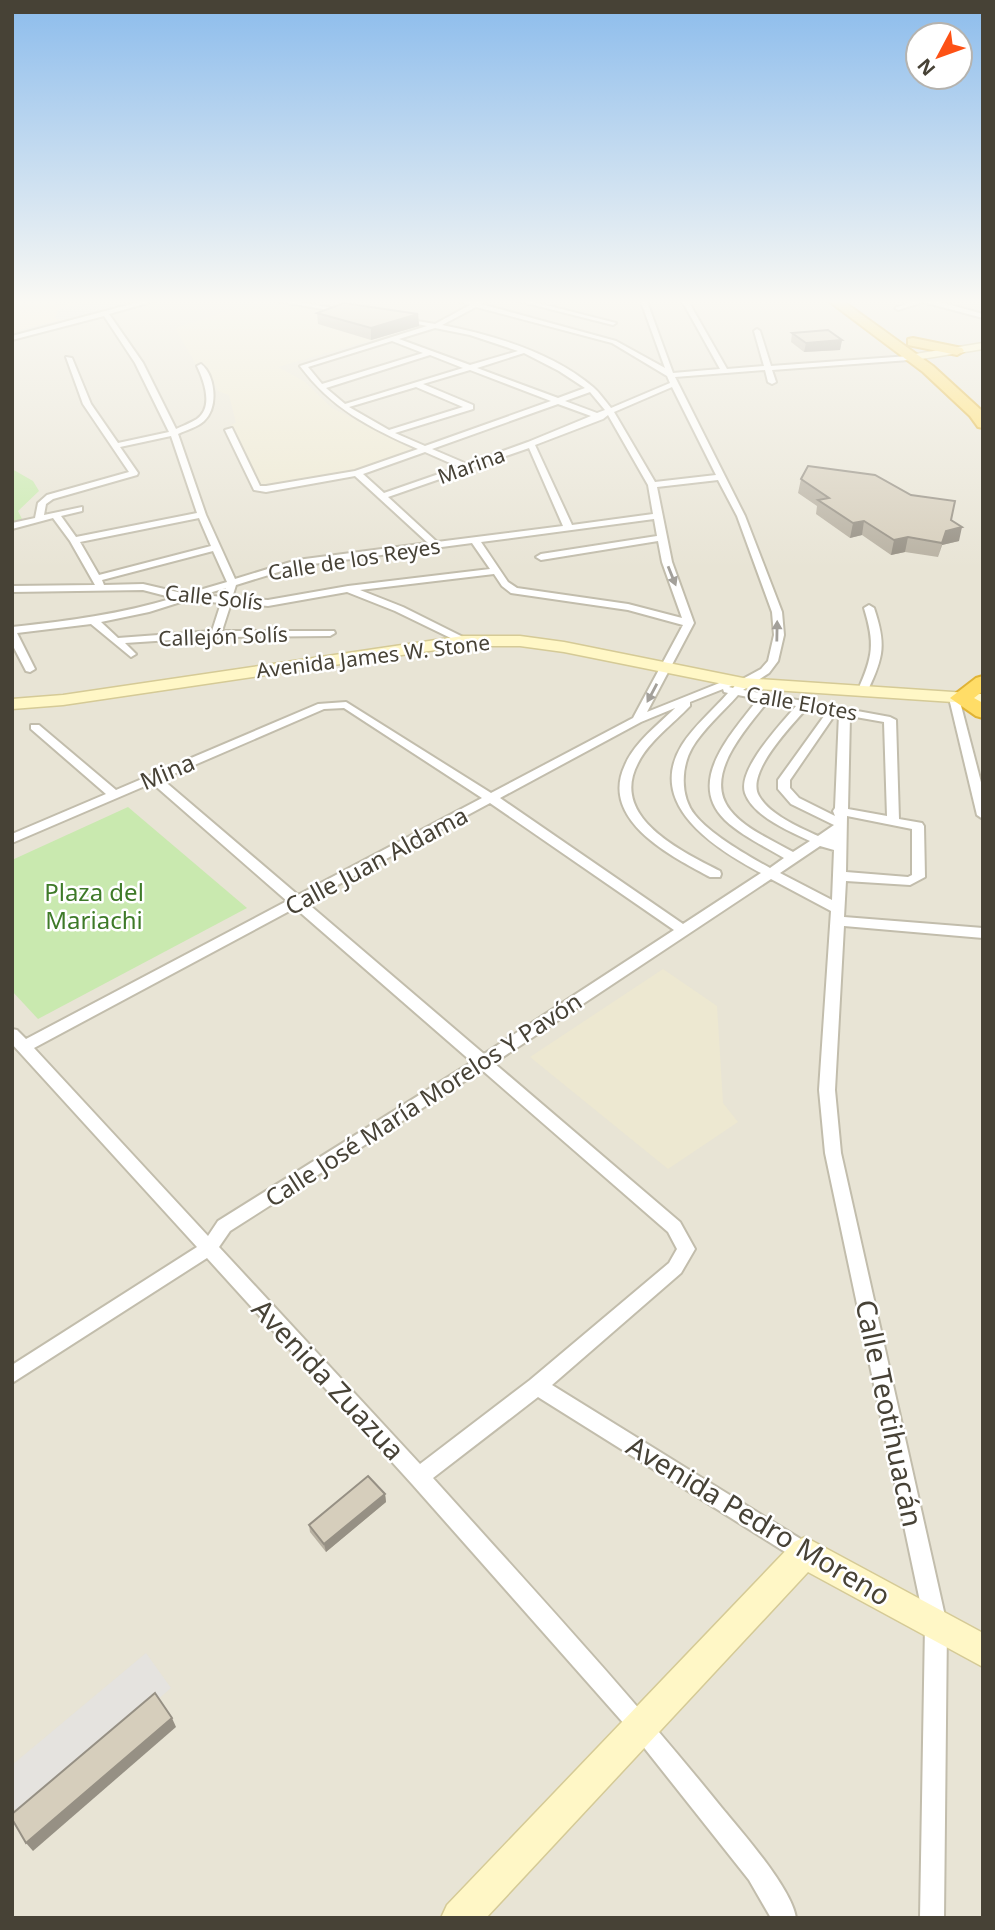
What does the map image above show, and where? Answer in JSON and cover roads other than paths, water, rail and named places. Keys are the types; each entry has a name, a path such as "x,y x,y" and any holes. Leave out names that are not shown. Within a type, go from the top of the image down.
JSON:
{"highway":[{"path":"954,389 983,424"},
{"path":"957,698 983,682"},
{"path":"957,698 983,712"}],"main road":[{"name":"Avenida James W. Stone","path":"12,704 63,700 463,641 531,642 666,667 732,686 863,690 983,699"},
{"name":"Avenida Pedro Moreno","path":"805,1553 983,1651"},
{"path":"460,1918 805,1553"}],"street":[{"path":"39,519 42,503 50,497 134,474 87,404 81,389"},
{"path":"152,389 174,433 202,515 232,583 216,634"},
{"path":"116,446 174,433 194,425 206,414 210,389"},
{"path":"323,389 342,407 467,467"},
{"path":"342,407 400,389"},
{"path":"390,432 470,407 428,389"},
{"path":"526,389 600,416"},
{"path":"229,430 257,488 267,489 357,473 588,389"},
{"path":"592,389 610,412 652,485 667,562 689,623 637,720"},
{"name":"Marina","path":"384,496 531,444 662,389"},
{"path":"677,389 741,516 777,612 779,635 773,661 765,671 732,686 687,746 677,781 683,804 690,817 736,855 837,915 983,933"},
{"path":"531,444 568,526"},
{"path":"357,473 436,546"},
{"path":"652,485 720,477"},
{"path":"12,526 79,509"},
{"path":"74,540 202,515"},
{"path":"56,516 74,540 102,590"},
{"name":"Calle de los Reyes","path":"12,632 93,621 145,610 297,563 659,516"},
{"path":"541,556 662,538"},
{"path":"475,540 505,584 514,592 628,607 689,623"},
{"path":"96,579 216,547"},
{"name":"Calle Solís","path":"12,589 102,590 143,587 183,597 225,602 285,602 348,589 498,571"},
{"path":"348,589 399,608 463,641"},
{"path":"863,690 880,654 877,632 869,608"},
{"name":"Callejón Solís","path":"93,621 131,654"},
{"path":"12,632 30,669"},
{"name":"Callejón Solís","path":"115,641 216,634 330,633"},
{"name":"Calle Elotes","path":"732,686 765,697 886,718 891,723 893,819"},
{"name":"Calle Juan Aldama","path":"18,1040 296,903 637,720 732,686"},
{"path":"765,697 718,765 715,790 724,812 791,857"},
{"path":"957,698 983,815"},
{"path":"690,700 644,746 631,765 624,786 639,822 654,839 715,874"},
{"path":"804,704 759,762 749,782 750,790 755,801 767,810 816,841 839,847"},
{"name":"Mina","path":"13,838 322,706 346,705 491,798"},
{"path":"838,876 918,879 919,830 916,824 893,819 839,820 796,801 784,789 784,780 839,710"},
{"name":"Calle Teotihuacán","path":"839,710 837,915 827,1090 833,1153 936,1625 932,1918"},
{"path":"35,727 113,794"},
{"path":"152,777 674,1227 686,1249 675,1268 537,1386 419,1477"},
{"path":"491,798 683,930"},
{"name":"Calle José María Morelos Y Pavón","path":"12,1375 209,1248 224,1226 482,1063 768,874 816,841 839,820"},
{"name":"Avenida Zuazua","path":"18,1040 419,1477 642,1727 758,1871 784,1916"},
{"name":"Avenida Pedro Moreno","path":"537,1386 805,1553"}],"park label":[{"name":"Plaza del Mariachi","path":"94,905"}]}
